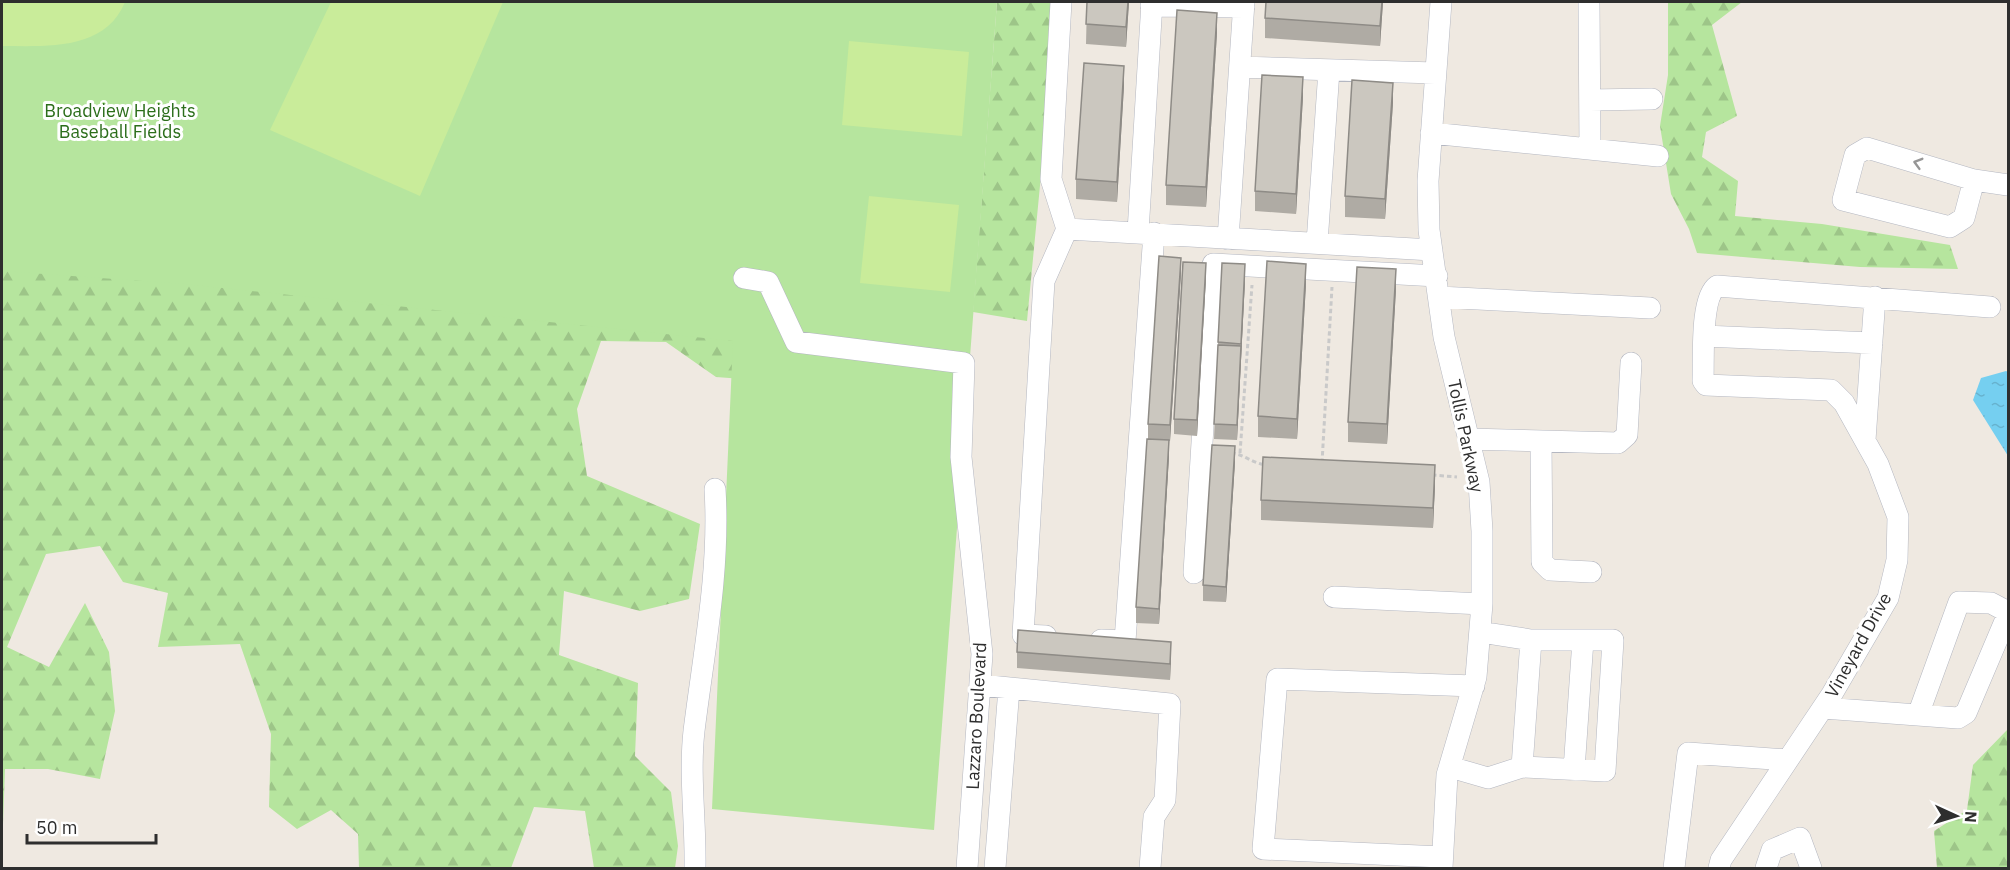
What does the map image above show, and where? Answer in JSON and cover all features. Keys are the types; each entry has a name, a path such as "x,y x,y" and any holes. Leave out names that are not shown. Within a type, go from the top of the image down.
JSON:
{"street":[{"path":"1061,2 1051,178 1067,229 1044,281 1023,635 1125,641 1146,233 1152,4 1244,4 1228,239"},
{"name":"Tollis Parkway","path":"1441,2 1428,181 1432,250 1444,338 1479,482 1482,604 1474,686 1450,767 1442,863"},
{"path":"1589,2 1590,149"},
{"path":"1240,67 1436,73"},
{"path":"1317,243 1329,70"},
{"path":"1590,100 1652,99"},
{"path":"1431,133 1658,156"},
{"path":"1974,180 1964,218 1950,227 1843,200 1855,155 1866,148 1974,180 2008,185"},
{"path":"1067,229 1432,250"},
{"path":"1194,573 1213,264 1437,276"},
{"name":"Lazzaro Boulevard","path":"744,278 768,282 796,342 964,363 961,456 982,654 967,868"},
{"path":"1872,343 1704,336 1707,298 1710,290 1717,286 1990,307"},
{"path":"1439,297 1650,308"},
{"path":"1865,440 1875,297"},
{"name":"Vineyard Drive","path":"1704,336 1703,381 1706,385 1831,390 1844,403 1878,464 1898,518 1898,560 1888,598 1823,708 1721,860 1719,868"},
{"path":"1468,439 1618,444 1627,435 1631,363"},
{"path":"1540,441 1542,562 1550,570 1591,572"},
{"path":"695,868 694,733 706,654 718,534 715,489"},
{"path":"1334,597 1482,604"},
{"path":"1823,708 1917,715 1958,718 1966,713 2008,613 1991,603 1959,602 1917,715"},
{"path":"1450,767 1488,778 1522,767 1605,771 1613,640 1531,640 1480,632"},
{"path":"1522,767 1531,640"},
{"path":"1574,770 1583,640"},
{"path":"1442,863 1263,849 1276,679 1474,686"},
{"path":"980,685 1170,704 1165,800 1154,817 1150,868"},
{"path":"995,868 1009,688"},
{"path":"1674,868 1688,753 1788,760"},
{"path":"972,792 1001,794"},
{"path":"1766,868 1772,850 1800,838 1811,868"}],"path":[{"path":"1240,453 1253,266"},
{"path":"1322,468 1333,271"},
{"path":"1201,450 1240,453 1259,464 1270,465"},
{"path":"1423,475 1457,477"}],"green space":[{"name":"Broadview Heights Baseball Fields","path":"2,2 997,2 934,830 712,809 733,341 184,284 2,271"},
{"path":"2,2 125,2 116,18 104,30 89,37 55,45 2,46"},
{"path":"331,2 503,2 420,196 270,130"},
{"path":"997,2 1055,2 1049,92 1027,321 973,312"},
{"path":"1668,2 1742,2 1712,25 1737,116 1706,132 1702,157 1738,181 1735,216 1822,224 1950,245 1958,269 1860,267 1697,253 1689,229 1671,194 1660,126 1668,75"},
{"path":"849,41 969,52 962,136 842,125"},
{"path":"869,196 959,205 950,292 860,283"},
{"path":"2,249 729,289 756,380 716,377 666,342 601,341 577,409 587,476 700,524 689,599 640,611 564,591 559,655 638,683 635,756 671,792 678,846 675,868 594,868 585,811 534,807 511,868 359,868 358,834 331,810 297,829 269,807 271,734 240,644 158,647 168,593 123,582 100,546 46,554 7,647 49,667 85,603 109,652 115,711 100,779 48,769 5,769 2,852"},
{"path":"2008,729 2008,868 1937,868 1934,831 1967,810 1973,765"}],"water":[{"path":"2008,372 2008,456 1973,400 1981,378"}],"building":[{"path":"1087,2 1128,2 1126,27 1086,24"},
{"path":"1266,2 1382,2 1380,26 1265,18"},
{"path":"1177,10 1217,13 1206,187 1166,185"},
{"path":"1084,63 1124,66 1117,182 1076,179"},
{"path":"1262,75 1303,77 1296,194 1255,191"},
{"path":"1352,80 1393,83 1385,199 1345,196"},
{"path":"1159,256 1181,258 1170,425 1148,424"},
{"path":"1267,261 1306,264 1297,419 1258,416"},
{"path":"1183,262 1206,263 1197,420 1174,419"},
{"path":"1222,263 1245,264 1241,344 1218,342"},
{"path":"1357,267 1396,269 1387,424 1348,422"},
{"path":"1218,345 1241,346 1237,425 1214,424"},
{"path":"1147,439 1169,440 1159,609 1136,607"},
{"path":"1212,445 1235,446 1226,587 1203,585"},
{"path":"1263,457 1435,465 1433,508 1261,500"},
{"path":"1018,630 1171,642 1170,664 1017,652"}]}
